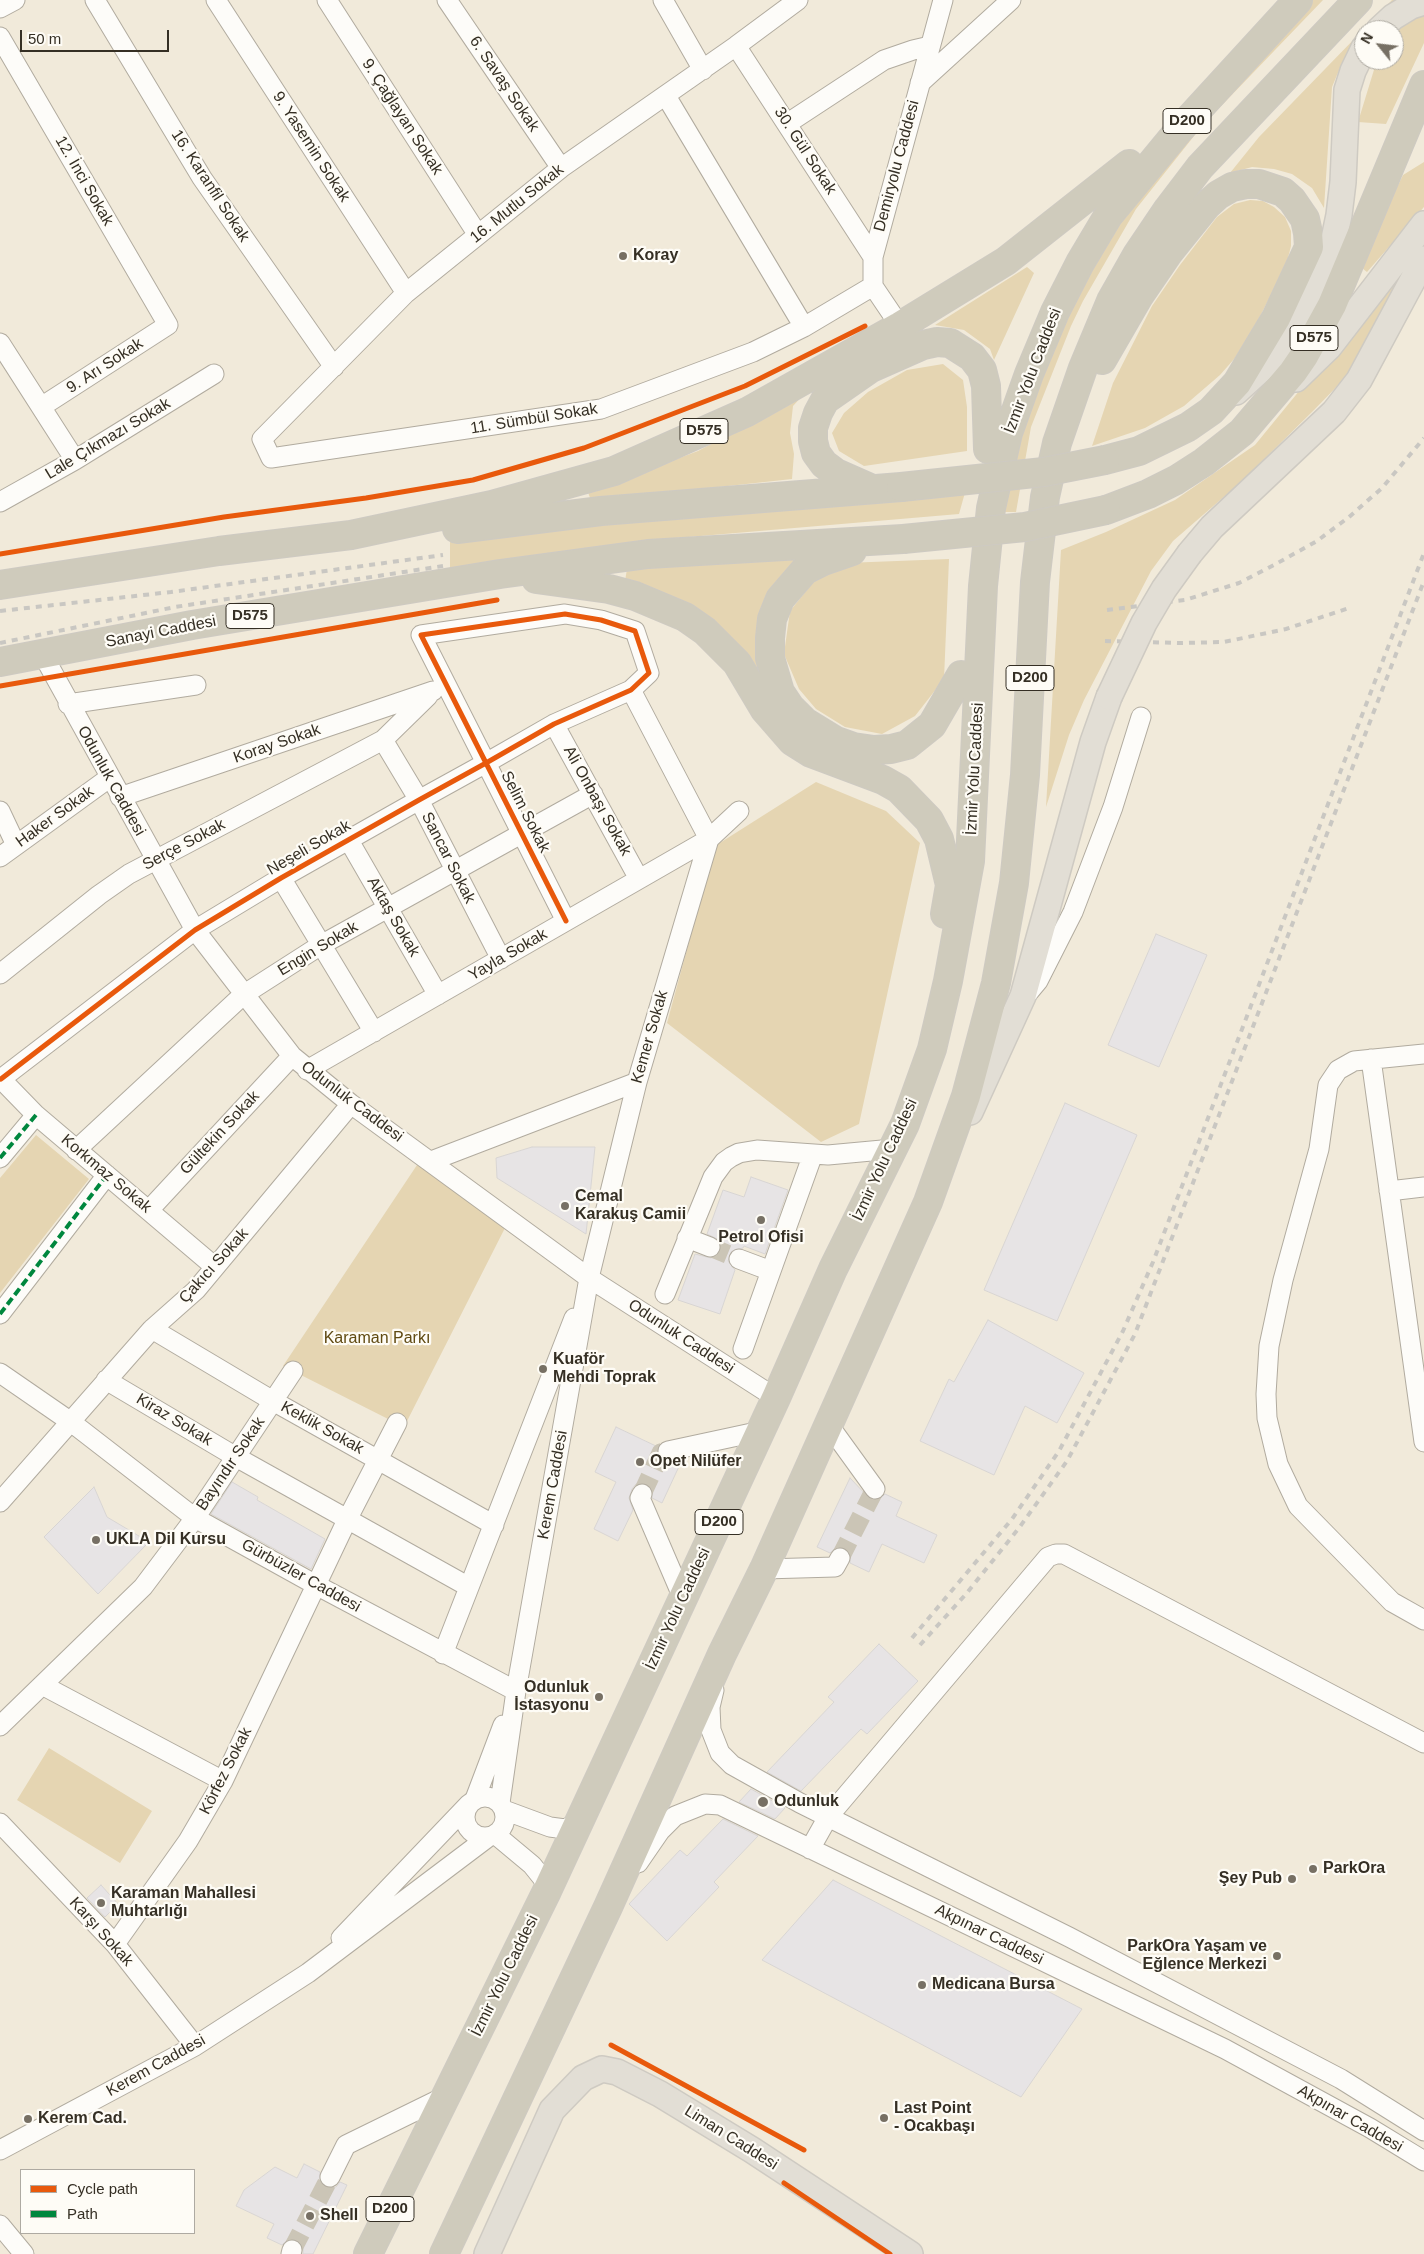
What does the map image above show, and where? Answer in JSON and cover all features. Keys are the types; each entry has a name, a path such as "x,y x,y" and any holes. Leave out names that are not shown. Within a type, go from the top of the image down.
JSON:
{"highway":[{"name":"İzmir Yolu Caddesi","path":"368,2254 578,1823 761,1431 833,1269 905,1124 932,1049 948,981 970,861 983,586 992,508 1008,433 1029,374 1055,312 1080,263 1108,216 1179,130 1298,0"},
{"name":"D200","path":"447,2251 608,1907 722,1654 764,1569 928,1202 966,1096 996,983 1014,883 1025,775 1039,538 1057,443 1083,368 1111,301 1137,255 1200,166 1358,0"},
{"name":"D575","path":"0,585 219,551 351,535 492,505 614,471 747,412 900,326 1006,262 1128,164 1271,6"},
{"name":"D575","path":"500,574 648,554 892,540 1025,527 1106,510 1144,496 1176,480 1204,462 1242,432 1288,379 1304,356 1321,327 1424,85"},
{"name":"D575","path":"988,449 1011,382 1037,317 1059,276 1128,164"},
{"path":"219,551 419,534 601,511 901,488 1044,472 1139,451 1188,427 1211,411 1237,383 1254,356 1276,318 1309,247 1305,219 1292,200 1271,187 1260,184 1246,184 1232,187 1218,195 1206,206 1169,252 1139,296 1057,443"},
{"path":"874,489 836,473 824,464 816,453 813,441 813,428 818,413 825,400 871,368 923,344 950,343 972,357 982,370 986,386 988,449 975,503 961,675 950,885 917,1091"},
{"path":"892,540 824,560 805,570 780,599 772,618 770,658 780,692 790,707 805,722 836,741 853,747 874,750 891,749 907,745 932,725 961,675"},
{"path":"500,574 609,589 635,596 685,617 705,631 737,664 766,710 792,741 819,757 883,780 899,789 915,804 929,820 939,839 950,885"},
{"name":"Sanayi Caddesi","path":"0,662 43,656 192,626 500,574"},
{"path":"356,2254 412,2164"}],"main road":[{"path":"1390,20 1411,6 1424,2"},
{"path":"1211,411 1251,380 1271,360 1291,334 1315,287 1334,239 1339,216 1347,90 1354,69"},
{"path":"1242,432 1329,347 1424,224"},
{"path":"928,1202 1023,996 1093,742 1108,697 1144,623 1164,589 1190,552 1212,527 1334,412 1359,380 1424,259"},
{"name":"Liman Caddesi","path":"487,2254 552,2110 583,2078 602,2069 617,2072 660,2094 752,2150 910,2254"}],"street":[{"path":"0,8 15,0"},
{"name":"16. Karanfil Sokak","path":"95,0 202,178 334,367"},
{"name":"9. Yasemin Sokak","path":"216,0 406,293"},
{"name":"9. Çağlayan Sokak","path":"327,0 478,235"},
{"name":"6. Savaş Sokak","path":"447,0 561,168"},
{"path":"663,0 703,70"},
{"name":"16. Mutlu Sokak","path":"262,439 406,293 561,168 703,70 798,0"},
{"name":"Demiryolu Caddesi","path":"873,286 873,257 943,0"},
{"path":"920,83 1011,0"},
{"name":"12. İnci Sokak","path":"0,37 168,325"},
{"name":"30. Gül Sokak","path":"736,46 788,123 873,257"},
{"path":"788,123 884,60 930,46"},
{"path":"666,96 804,327"},
{"path":"873,286 900,326"},
{"name":"11. Sümbül Sokak","path":"262,439 272,458 601,409 753,352 804,327 873,286"},
{"name":"9. Arı Sokak","path":"41,407 168,325"},
{"path":"0,343 76,460"},
{"name":"Lale Çıkmazı Sokak","path":"0,502 76,460 214,374"},
{"name":"Selim Sokak","path":"566,921 421,635 565,614 592,618 635,631 649,673"},
{"name":"Odunluk Caddesi","path":"43,656 195,930 243,995 292,1056 351,1104 589,1278 776,1398"},
{"name":"Neşeli Sokak","path":"1,1078 195,930 281,878 554,724 631,690 649,673"},
{"path":"68,704 196,685"},
{"path":"631,690 709,839 739,811"},
{"name":"Koray Sokak","path":"120,797 433,691 383,740"},
{"path":"1023,996 1032,990 1038,981 1073,912 1113,807 1141,717"},
{"name":"Ali Onbaşı Sokak","path":"554,724 639,879"},
{"name":"Sancar Sokak","path":"383,740 418,800 501,959"},
{"name":"Serçe Sokak","path":"0,974 99,895 129,874 383,740"},
{"name":"Haker Sokak","path":"0,857 109,778"},
{"name":"Engin Sokak","path":"76,1150 243,995 321,945 593,794"},
{"path":"0,811 16,845"},
{"name":"Yayla Sokak","path":"307,1070 709,839"},
{"name":"Kemer Sokak","path":"589,1278 637,1082 709,839"},
{"name":"Aktaş Sokak","path":"348,840 438,995"},
{"path":"281,878 374,1032"},
{"path":"1424,1054 1371,1059 1345,1064 1338,1070 1328,1085 1319,1149 1283,1280 1269,1346 1266,1394 1267,1418 1278,1464 1298,1506 1392,1602 1424,1620"},
{"name":"Gültekin Sokak","path":"149,1210 292,1056"},
{"path":"1371,1059 1424,1442"},
{"name":"Korkmaz Sokak","path":"1,1078 36,1116 215,1267"},
{"path":"431,1161 637,1082"},
{"name":"Çakıcı Sokak","path":"0,1502 152,1329 196,1290 351,1104"},
{"path":"0,1158 36,1116"},
{"path":"665,1294 713,1177 724,1162 731,1157 739,1153 757,1150 828,1155 893,1149"},
{"path":"743,1349 813,1154"},
{"path":"0,1314 107,1176"},
{"path":"1390,1191 1424,1187"},
{"path":"687,1238 710,1247"},
{"path":"739,1258 771,1271"},
{"path":"442,1654 589,1278"},
{"name":"Kerem Caddesi","path":"0,2150 195,2046 308,1973 502,1828 505,1819 502,1806 516,1692 589,1278"},
{"name":"Keklik Sokak","path":"152,1329 273,1401 494,1525"},
{"name":"Bayındır Sokak","path":"0,1726 143,1587 196,1518 292,1371"},
{"name":"Gürbüzler Caddesi","path":"0,1374 71,1422 196,1518 316,1586 516,1692"},
{"name":"Kiraz Sokak","path":"106,1380 236,1457 469,1587"},
{"path":"316,1586 347,1520 397,1424"},
{"path":"828,1424 875,1489"},
{"path":"668,1451 761,1431"},
{"path":"642,1494 640,1498 683,1598"},
{"path":"810,1849 828,1817 1048,1557 1056,1554 1064,1554 1424,1743"},
{"path":"764,1569 835,1567 840,1558"},
{"name":"Körfez Sokak","path":"115,1944 188,1841 223,1781 316,1586"},
{"name":"Akpınar Caddesi","path":"722,1654 710,1707 710,1730 720,1753 732,1764 828,1817 1069,1937 1332,2074 1424,2131"},
{"path":"42,1685 223,1781"},
{"name":"Kerem Caddesi","path":"491,1836 479,1837 466,1827 465,1811 472,1802 516,1692"},
{"path":"472,1802 484,1796 492,1798 502,1806 550,1827 565,1829 578,1823"},
{"name":"Kerem Caddesi","path":"308,1973 472,1802"},
{"name":"Akpınar Caddesi","path":"608,1907 660,1830 675,1816 705,1804 720,1805 1225,2049 1370,2128 1424,2161"},
{"name":"Karşı Sokak","path":"0,1823 115,1944 195,2046"},
{"path":"491,1836 532,1865 544,1880 546,1891"},
{"path":"330,2176 346,2145 446,2096"},
{"path":"0,2226 24,2254"}],"green space":[{"path":"1304,0 1323,0 1202,126 1136,209 1083,301 1071,326 1031,427 1016,512 1002,512 1012,442 1078,279 1136,187"},
{"path":"1392,0 1402,0 1380,20 1373,20"},
{"path":"1424,13 1424,43 1386,124 1358,122 1374,70 1404,70 1404,20"},
{"path":"1354,39 1354,48 1342,63 1332,87 1324,208 1312,188 1292,174 1274,169 1252,167 1230,173 1259,137"},
{"path":"1424,162 1424,207 1367,272 1358,265 1403,175"},
{"path":"1250,200 1263,201 1274,207 1285,217 1291,231 1291,246 1286,266 1255,326 1235,358 1220,375 1184,406 1145,428 1092,446 1113,383 1152,306 1180,265 1217,217 1234,204"},
{"path":"1407,259 1399,283 1351,372 1241,482 1173,541 1151,571 1084,700 1069,735 1046,807 1061,550 1106,532 1175,500 1255,445"},
{"path":"1027,267 1034,273 994,360 990,349 964,330 935,325"},
{"path":"943,364 963,380 967,407 967,451 864,466 839,451 832,433 844,413 868,392 907,370"},
{"path":"805,393 793,406 790,433 794,454 792,479 591,501 588,492 698,451"},
{"path":"966,489 959,514 677,538 450,571 450,536"},
{"path":"811,551 778,581 769,695 625,581 627,569"},
{"path":"949,559 944,679 915,716 882,734 845,727 816,709 799,689 784,654 790,611 814,581 845,563"},
{"path":"816,782 886,811 920,843 859,1124 821,1142 667,1023 715,846"},
{"path":"36,1135 89,1179 0,1293 0,1178"},
{"name":"Karaman Parkı","path":"419,1162 507,1224 404,1427 283,1366"},
{"path":"49,1748 152,1811 120,1863 17,1800"}],"building":[{"path":"1156,934 1207,955 1159,1067 1108,1045"},
{"path":"1065,1103 1137,1135 1057,1321 984,1290"},
{"name":"Cemal Karakuş Camii","path":"532,1147 595,1147 586,1234 497,1178 496,1158"},
{"path":"751,1177 788,1190 765,1254 744,1246 732,1251 728,1261 735,1270 720,1314 678,1300 695,1254 711,1258 720,1252 719,1240 707,1234 723,1190 744,1197"},
{"path":"988,1320 1084,1373 1057,1423 1025,1406 994,1475 920,1441 949,1379 954,1382"},
{"path":"616,1427 658,1447 657,1454 664,1462 682,1460 662,1503 652,1498 652,1488 647,1484 636,1484 632,1489 629,1498 633,1510 618,1541 594,1529 616,1482 595,1472"},
{"path":"850,1478 870,1499 877,1500 885,1494 902,1502 896,1516 937,1535 924,1563 882,1544 869,1572 850,1563 850,1553 845,1548 835,1548 830,1553 817,1547"},
{"path":"232,1482 258,1497 257,1500 325,1539 311,1569 211,1514"},
{"name":"UKLA Dil Kursu","path":"94,1487 107,1517 149,1542 98,1594 44,1537"},
{"path":"879,1644 918,1681 867,1734 861,1729 801,1791 767,1772 834,1702 828,1697"},
{"path":"751,1789 785,1808 775,1819 739,1802"},
{"path":"723,1819 758,1836 714,1882 719,1887 667,1941 629,1904 680,1850 687,1856"},
{"name":"Medicana Bursa","path":"833,1880 1082,2009 1021,2097 762,1960"},
{"name":"Karaman Mahallesi Muhtarlığı","path":"101,1885 118,1904 105,1917 87,1898"},
{"path":"304,2164 320,2172 320,2183 325,2187 336,2187 340,2182 347,2185 313,2254 303,2254 303,2246 295,2239 288,2239 282,2245 267,2238 274,2224 236,2206 244,2190 275,2167 297,2178"}],"tunnel":[{"path":"710,1247 739,1259"},
{"path":"642,1494 661,1453 668,1451"},
{"path":"840,1558 875,1489"},
{"path":"292,2250 330,2177"}],"railway":[{"path":"1107,610 1185,600 1239,583 1274,565 1317,541 1349,517 1382,488 1424,438"},
{"path":"912,1638 1012,1519 1059,1451 1123,1331 1153,1262 1424,553"},
{"path":"0,611 171,592 443,555"},
{"path":"0,643 175,607 443,566"},
{"path":"920,1645 966,1594 1019,1528 1067,1461 1135,1334 1424,581"},
{"path":"1105,641 1224,642 1286,629 1352,607"}],"marked path":[{"path":"0,1158 36,1115"},
{"path":"0,1314 107,1175"}],"cycle path":[{"path":"0,554 224,517 366,498 473,480 584,448 745,386 865,326"},
{"path":"0,686 497,600"},
{"path":"1,1079 195,930 281,878 486,763 554,724 631,690 649,673 635,631 601,620 565,614 421,635 486,763 566,921"},
{"path":"611,2045 804,2150"},
{"path":"784,2183 890,2254"}],"place":[{"name":"Koray","path":"623,256"},
{"name":"Cemal Karakuş Camii","path":"565,1206"},
{"name":"Petrol Ofisi","path":"761,1220"},
{"name":"Kuaför Mehdi Toprak","path":"543,1369"},
{"name":"Opet Nilüfer","path":"640,1462"},
{"name":"UKLA Dil Kursu","path":"96,1540"},
{"name":"Odunluk İstasyonu","path":"599,1697"},
{"name":"Odunluk","path":"763,1802"},
{"name":"ParkOra","path":"1313,1869"},
{"name":"Şey Pub","path":"1292,1879"},
{"name":"Karaman Mahallesi Muhtarlığı","path":"101,1903"},
{"name":"ParkOra Yaşam ve Eğlence Merkezi","path":"1277,1956"},
{"name":"Medicana Bursa","path":"922,1985"},
{"name":"Last Point - Ocakbaşı","path":"884,2118"},
{"name":"Kerem Cad.","path":"28,2119"},
{"name":"Shell","path":"310,2216"}]}
